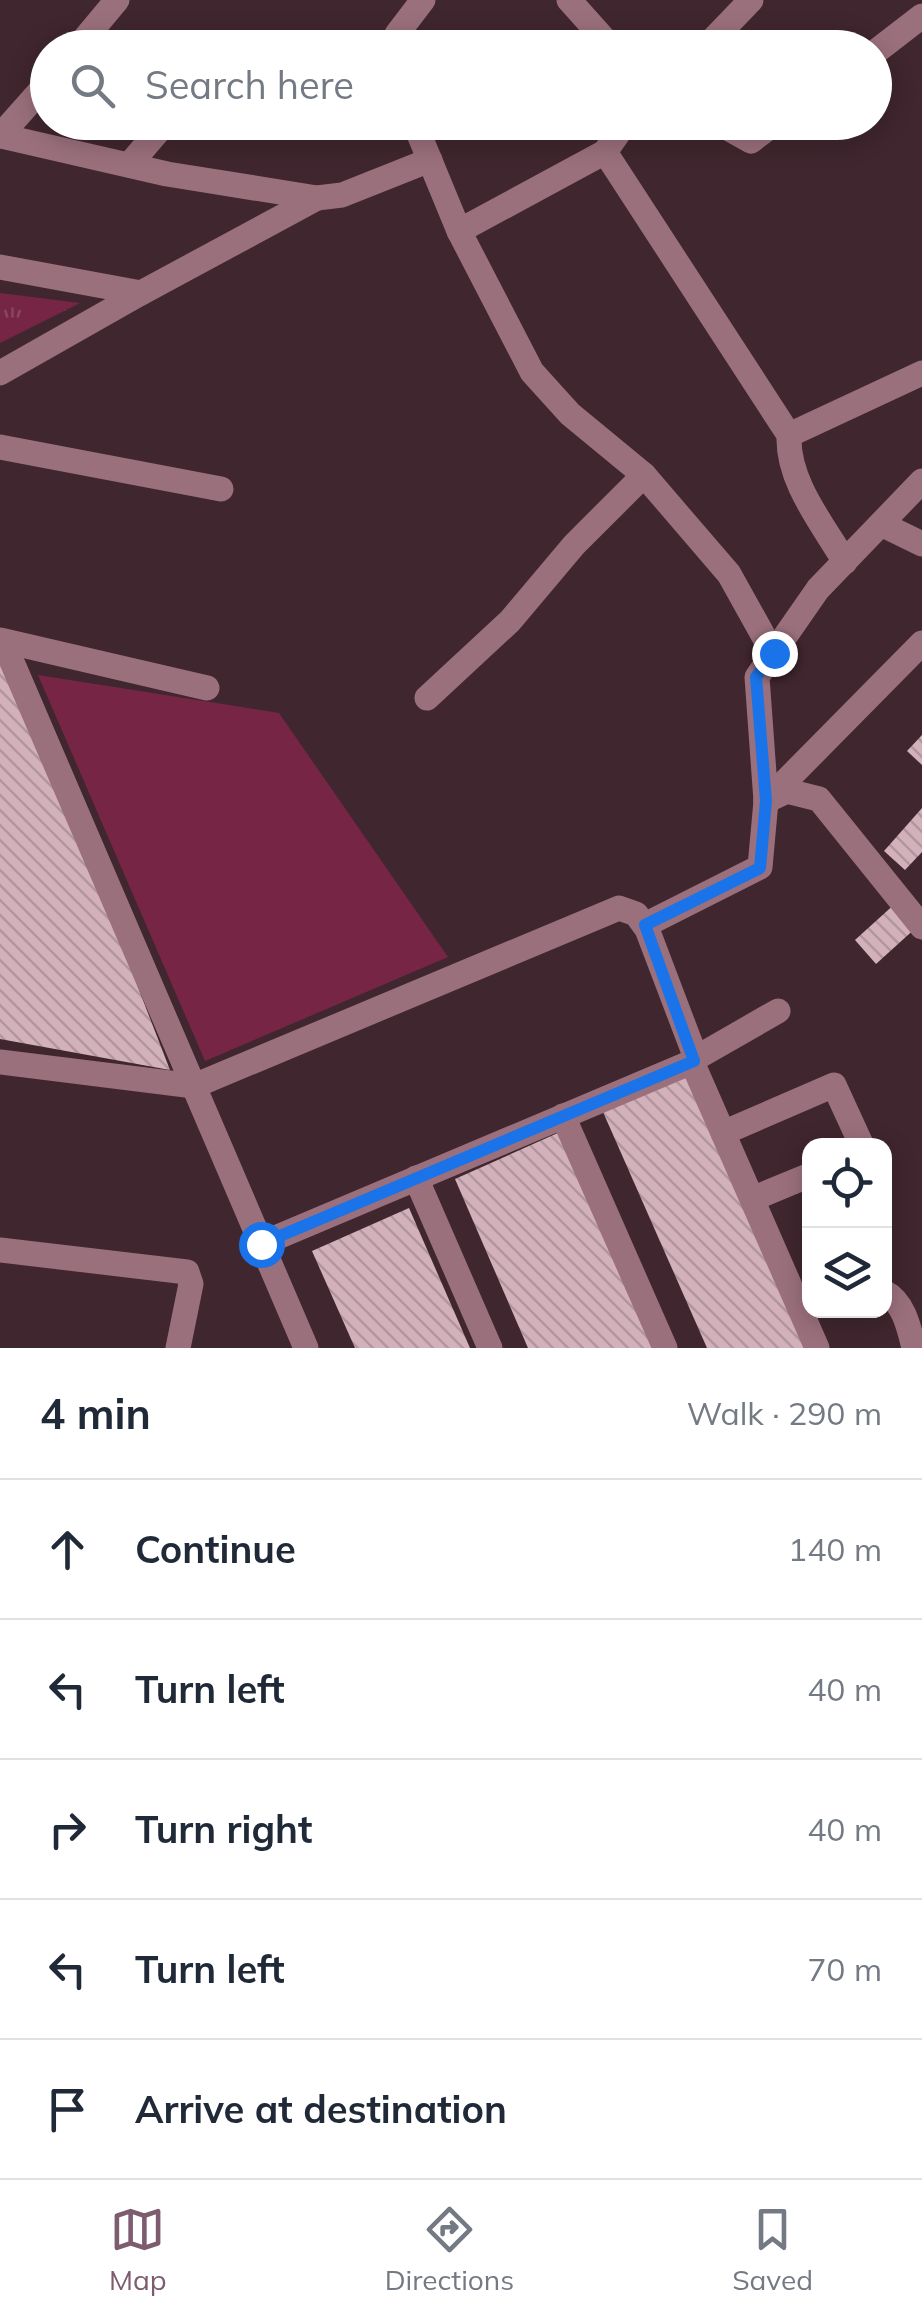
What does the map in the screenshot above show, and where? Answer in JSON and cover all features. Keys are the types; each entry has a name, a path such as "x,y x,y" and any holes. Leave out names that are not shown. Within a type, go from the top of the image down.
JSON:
{"street":[{"path":"92,30 117,0"},
{"path":"400,30 423,0"},
{"path":"569,0 596,30"},
{"path":"723,30 752,0"},
{"path":"892,39 922,16"},
{"path":"30,103 1,136 128,165 317,198 342,196 430,160"},
{"path":"128,165 150,140"},
{"path":"422,140 459,231 532,372 570,414 644,475 729,574 774,653"},
{"path":"459,231 605,152 613,140"},
{"path":"605,152 789,436 788,457 797,479 845,562"},
{"path":"0,373 317,198"},
{"path":"0,267 141,292"},
{"path":"789,436 922,372"},
{"path":"0,447 221,489"},
{"path":"427,698 510,620 574,546 644,475"},
{"path":"645,925 760,868 766,801 756,677 818,589 922,481"},
{"path":"881,524 922,544"},
{"path":"1,641 207,688"},
{"path":"1,641 306,1348"},
{"path":"766,801 922,643"},
{"path":"766,801 787,791 818,799 922,927"},
{"path":"0,1062 194,1086 620,908 636,914 645,925 723,1133 802,1302"},
{"path":"261,1244 694,1060 778,1011"},
{"path":"723,1133 834,1085 858,1138"},
{"path":"563,1116 665,1348"},
{"path":"416,1178 490,1348"},
{"path":"752,1200 802,1178"},
{"path":"0,1250 187,1272 191,1284 178,1348"},
{"path":"892,1296 904,1314 914,1348"},
{"path":"808,1318 817,1348"}],"green space":[{"path":"0,293 80,303 0,343"},
{"path":"38,675 279,713 448,957 205,1061"}],"building":[{"path":"0,657 11,659 170,1070 0,1039"},
{"path":"922,735 922,765 907,751"},
{"path":"922,808 922,852 905,870 884,851"},
{"path":"898,901 919,925 876,964 855,940"},
{"path":"691,1073 811,1348 707,1348 603,1112"},
{"path":"560,1132 654,1348 528,1348 455,1179"},
{"path":"409,1208 470,1348 355,1348 312,1251"}],"route":[{"path":"261,1244 694,1061 645,925 760,868 766,801 756,677 774,653"}]}
